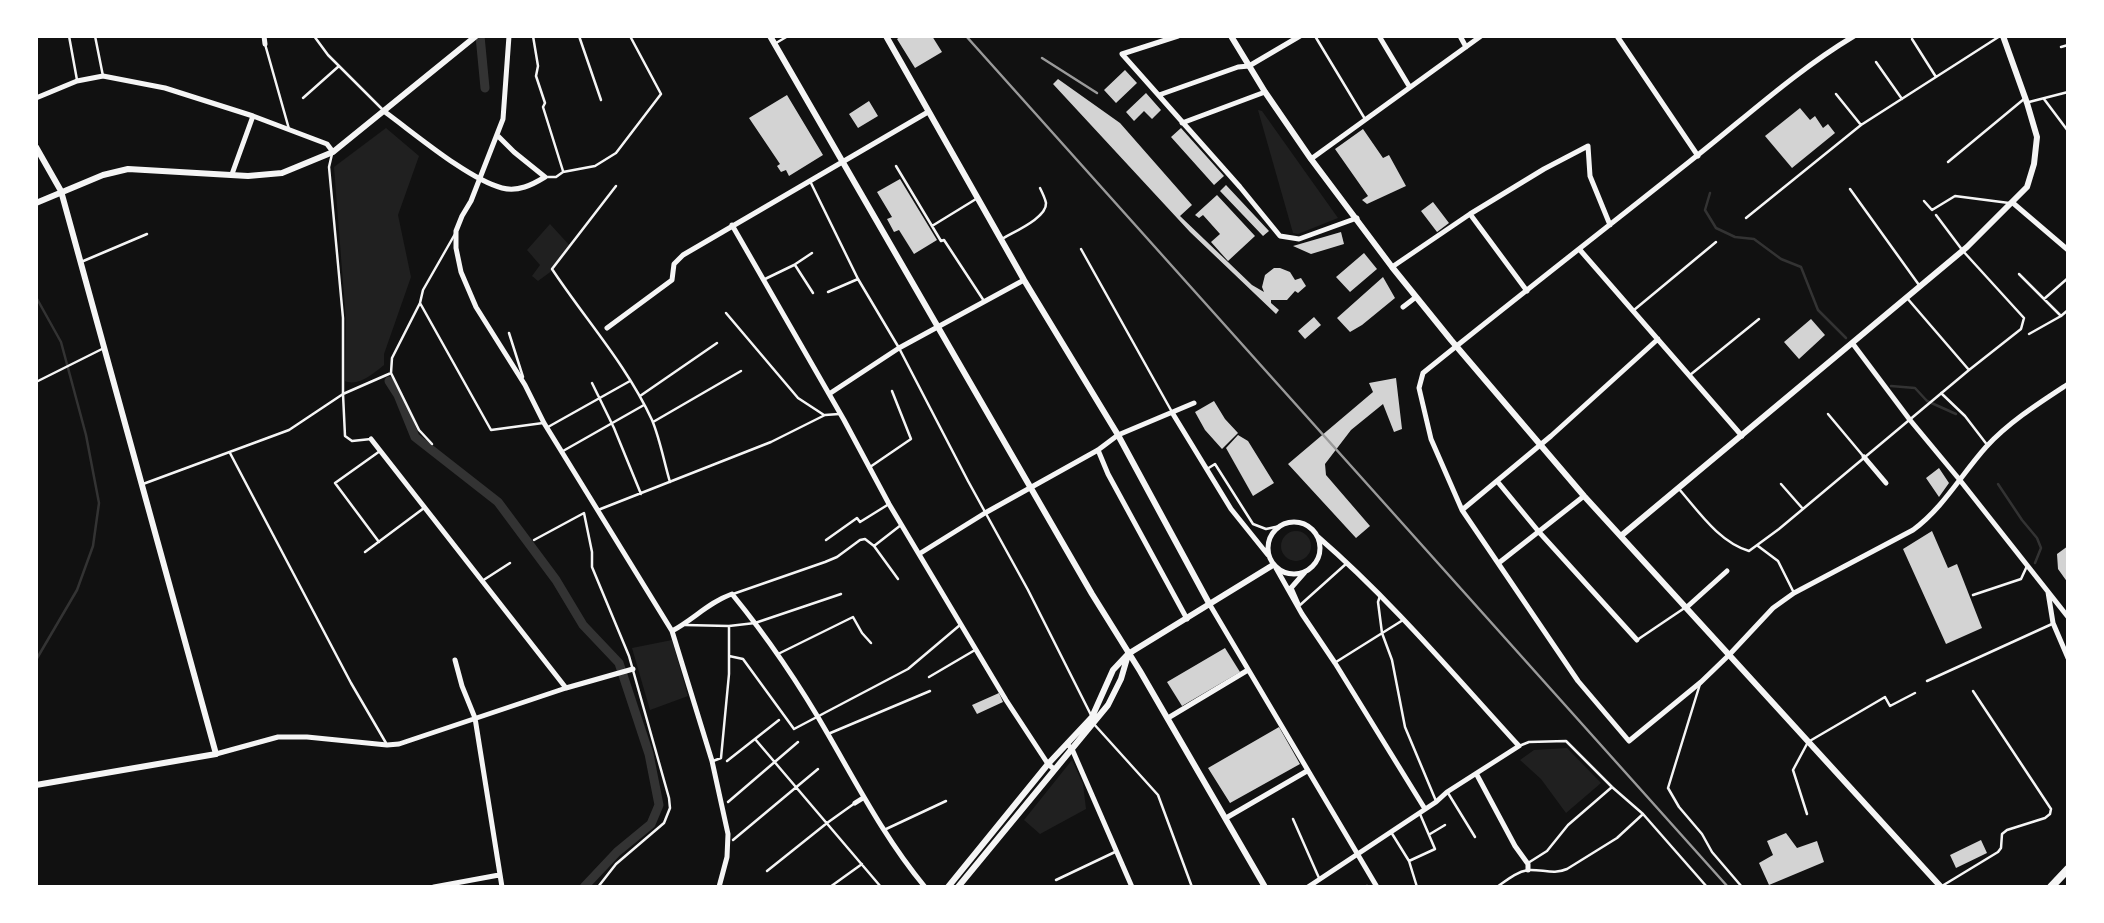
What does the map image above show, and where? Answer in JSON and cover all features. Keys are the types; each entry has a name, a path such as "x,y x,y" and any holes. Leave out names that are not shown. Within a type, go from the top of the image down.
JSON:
{"main road":[{"path":"2051,887 2068,869"}],"street":[{"path":"264,36 265,44"},
{"path":"509,36 503,119 480,178 456,231 456,248 461,272 476,307 525,385 546,425 672,631 712,761 728,834 727,857 719,887"},
{"path":"770,36 1265,887"},
{"path":"886,36 1024,280 1118,435 1210,605 1377,887"},
{"path":"1178,36 1122,54 1182,124 1240,187 1280,236 1298,239 1357,218"},
{"path":"1231,36 1264,92 1310,158 1416,297 1584,496 1687,606 1941,887"},
{"path":"1159,95 1238,67 1249,66 1300,36"},
{"path":"1380,36 1409,86"},
{"path":"1460,36 1466,47"},
{"path":"1310,158 1481,36"},
{"path":"1617,36 1698,156"},
{"path":"1854,36 1819,58 1781,86 1698,156 1423,374 1419,388 1431,439 1462,510 1500,562 1578,681 1629,741 1701,682 1730,655 1773,608 1794,593 1913,530 1930,518 1959,479 2008,426 2068,384"},
{"path":"1622,536 1853,345 1963,251 2027,187 2034,164 2036,137 2026,100 2001,36"},
{"path":"36,203 103,175 128,169 248,176 282,173 332,152 384,112 473,38"},
{"path":"36,98 78,81 103,76 165,88 253,116 326,144 332,152"},
{"path":"1182,124 1264,92"},
{"path":"384,112 480,178 501,188 526,188 546,177 514,152 496,134"},
{"path":"607,328 672,280 674,264 683,255 810,179 928,112"},
{"path":"232,174 253,116"},
{"path":"1392,267 1470,214 1544,169 1588,146 1590,176 1610,225"},
{"path":"36,147 61,191 216,754"},
{"path":"2013,203 2068,250"},
{"path":"1470,214 1527,291"},
{"path":"732,225 889,504 976,650 1051,766"},
{"path":"1580,250 1742,436"},
{"path":"828,394 899,348 1024,280"},
{"path":"1403,307 1416,297"},
{"path":"1462,510 1541,444 1658,339"},
{"path":"1853,345 1910,420 2028,564 2068,617"},
{"path":"919,554 1098,450 1118,435 1173,414 1194,403"},
{"path":"1173,414 1231,509 1268,555 1298,607 1426,808"},
{"path":"371,439 566,688"},
{"path":"1098,450 1108,474 1187,619"},
{"path":"1864,457 1886,483"},
{"path":"1497,481 1539,532 1637,640"},
{"path":"1500,562 1584,496"},
{"path":"1268,555 1269,538 1280,526 1287,522 1304,524 1347,562 1404,619 1519,746 1447,792 1436,802 1308,887"},
{"path":"1298,607 1296,597 1291,588 1317,560 1320,544 1317,536"},
{"path":"1070,747 1092,717 1113,670 1128,654 1275,566"},
{"path":"1275,566 1290,574 1305,572"},
{"path":"1687,606 1728,571"},
{"path":"2047,590 2054,623 2068,658"},
{"path":"672,631 719,598 732,594 755,623 818,718 882,831 925,887"},
{"path":"948,887 1051,766 1093,724 1108,705 1121,679 1128,654"},
{"path":"455,660 462,686 475,718 502,887"},
{"path":"36,785 216,754 278,737 307,737 387,745 399,744 566,688 633,669"},
{"path":"1168,718 1248,670"},
{"path":"1070,747 1132,887"},
{"path":"958,887 1051,766"},
{"path":"1226,818 1307,771"},
{"path":"1477,774 1515,846 1528,864 1528,870"},
{"path":"855,804 863,798"},
{"path":"434,887 499,875"}],"lane":[{"path":"69,36 78,81"},
{"path":"95,36 103,76"},
{"path":"314,36 339,66 384,112"},
{"path":"533,36 538,66 536,76 545,103 543,107 563,172"},
{"path":"579,36 601,100"},
{"path":"546,177 556,177 563,172 595,166 616,153 662,94 630,36"},
{"path":"774,44 788,36"},
{"path":"1315,36 1366,119"},
{"path":"1746,218 1861,125 2001,36"},
{"path":"1912,39 1936,77"},
{"path":"265,44 289,129"},
{"path":"2061,46 2068,45"},
{"path":"1876,62 1902,99"},
{"path":"303,98 339,66"},
{"path":"1948,162 2026,100 2044,100 2068,92"},
{"path":"1836,94 1861,125"},
{"path":"2044,100 2068,131"},
{"path":"332,152 329,167 343,318 345,436 352,441 371,439"},
{"path":"896,166 932,226 984,301"},
{"path":"810,179 858,279 899,348 985,514 1028,590 1092,717 1093,724 1158,795 1192,887"},
{"path":"616,186 552,269 601,335 644,405 653,422 670,482"},
{"path":"1001,239 1030,223 1043,211 1046,201 1040,188"},
{"path":"1850,188 1920,286"},
{"path":"1924,201 1932,210 1955,196 2013,203"},
{"path":"932,226 978,198"},
{"path":"1678,488 1723,538 1736,548 1749,551 1758,546 1941,393 2021,329 2024,318 1963,251 1936,215"},
{"path":"432,444 418,430 391,373 392,358 420,303 423,290 456,231"},
{"path":"81,262 147,234"},
{"path":"1634,310 1716,242"},
{"path":"1081,249 1173,414"},
{"path":"762,280 794,265 812,253"},
{"path":"794,265 813,293"},
{"path":"2019,274 2061,316"},
{"path":"2044,299 2068,278"},
{"path":"828,292 858,279"},
{"path":"1907,298 1969,370"},
{"path":"420,303 490,430 546,425 630,381"},
{"path":"2029,334 2068,310"},
{"path":"726,313 798,398 825,415"},
{"path":"1690,375 1759,319"},
{"path":"509,333 525,385"},
{"path":"639,396 717,343"},
{"path":"36,382 104,347"},
{"path":"653,422 742,371"},
{"path":"142,484 289,430 343,394 391,373"},
{"path":"592,383 612,423 641,494"},
{"path":"868,468 911,439 892,391"},
{"path":"1941,393 1965,416 1988,446"},
{"path":"563,451 644,405"},
{"path":"598,510 771,442 825,415 839,414"},
{"path":"1828,414 1864,457"},
{"path":"378,542 335,483 380,451"},
{"path":"230,453 351,683 387,745"},
{"path":"1207,469 1215,464 1253,524 1266,529 1280,526"},
{"path":"1781,484 1803,509"},
{"path":"826,540 857,518 860,522 889,504"},
{"path":"364,552 425,508"},
{"path":"534,540 584,513 592,567 633,669 669,798 670,808 664,823 616,864 598,887"},
{"path":"874,546 902,525"},
{"path":"732,594 825,562 837,557 860,540 865,539 874,546 898,579"},
{"path":"1758,546 1778,561 1794,593"},
{"path":"1298,607 1347,562"},
{"path":"482,581 510,563"},
{"path":"1973,595 2021,579 2028,564"},
{"path":"683,625 729,626 755,623 841,594"},
{"path":"1380,595 1378,602 1382,633 1392,660 1405,727 1436,802"},
{"path":"1637,640 1687,606"},
{"path":"776,655 853,617 862,633 871,642"},
{"path":"1335,663 1404,619"},
{"path":"1926,681 2054,623"},
{"path":"729,656 743,659 794,729 908,669 960,624"},
{"path":"712,761 721,758 729,656 729,626"},
{"path":"930,677 976,650"},
{"path":"1701,682 1668,788 1678,807 1702,834 1712,852 1742,887"},
{"path":"828,734 930,691"},
{"path":"1941,887 1998,852 2001,848 2002,834 2007,830 2046,818 2050,814 2051,809 1973,691"},
{"path":"1807,814 1793,770 1808,742 1885,697 1890,706 1915,693"},
{"path":"727,761 779,720"},
{"path":"755,738 881,887"},
{"path":"728,802 798,742"},
{"path":"1519,746 1529,742 1566,742 1643,814 1707,887"},
{"path":"734,840 818,769"},
{"path":"1528,864 1547,851 1568,824 1612,787"},
{"path":"1447,792 1475,837"},
{"path":"882,831 946,801"},
{"path":"767,871 827,823 855,804"},
{"path":"1410,861 1435,848 1419,813"},
{"path":"1497,887 1514,875 1528,870 1559,873 1567,869 1618,838 1643,814"},
{"path":"1293,819 1319,878"},
{"path":"1430,834 1445,825"},
{"path":"1390,831 1410,861 1417,887"},
{"path":"1056,880 1117,851"},
{"path":"830,887 862,864"}],"shaded area":[{"path":"1258,110 1262,111 1338,218 1298,234 1293,233"},
{"path":"386,128 419,156 398,215 411,277 384,354 384,365 360,381 350,382 345,381 346,321 334,167"},
{"path":"550,224 571,247 553,270 538,281 532,276 540,265 527,250"},
{"path":"1296,531 1302,532 1310,540 1310,552 1302,560 1296,561 1290,560 1282,552 1281,546 1282,540 1290,532"},
{"path":"672,640 688,696 650,710 632,648"},
{"path":"1567,748 1601,783 1566,813 1541,779 1520,760 1534,750"},
{"path":"1072,760 1083,784 1086,809 1040,834 1024,820"}],"building":[{"path":"901,36 932,36 942,52 915,68 897,39"},
{"path":"1125,70 1137,83 1116,103 1104,90"},
{"path":"1058,79 1120,123 1192,205 1180,216 1252,285 1264,292 1262,287 1265,275 1274,268 1280,268 1290,272 1295,280 1301,278 1306,286 1298,293 1295,291 1287,300 1271,300 1271,303 1279,310 1276,314 1190,232 1053,84"},
{"path":"1146,93 1161,110 1152,119 1144,111 1134,121 1126,112"},
{"path":"787,95 823,155 789,176 786,170 781,172 777,166 780,164 749,118"},
{"path":"869,101 878,116 858,128 849,114"},
{"path":"1800,108 1810,120 1815,116 1823,128 1828,124 1835,133 1792,168 1765,136"},
{"path":"1181,128 1224,176 1214,185 1171,137"},
{"path":"1363,129 1383,158 1389,155 1406,186 1367,204 1362,200 1368,196 1335,149"},
{"path":"900,179 937,240 914,254 899,230 894,232 887,219 892,217 877,192"},
{"path":"1226,185 1269,231 1263,236 1220,191"},
{"path":"1217,195 1255,236 1228,261 1211,242 1220,234 1203,215 1199,218 1195,215"},
{"path":"1433,202 1449,223 1437,232 1421,211"},
{"path":"1341,232 1344,244 1311,254 1293,246"},
{"path":"1364,253 1377,269 1350,292 1336,277"},
{"path":"1383,277 1395,298 1362,325 1350,332 1337,318"},
{"path":"1314,317 1321,325 1305,339 1298,331"},
{"path":"1811,319 1825,335 1799,359 1784,342"},
{"path":"1396,378 1402,429 1394,432 1383,404 1351,430 1325,464 1326,475 1370,526 1356,538 1288,464 1373,392 1369,383"},
{"path":"1214,401 1225,419 1238,433 1222,449 1205,430 1195,412"},
{"path":"1238,435 1248,441 1274,483 1253,496 1226,448"},
{"path":"1939,468 1949,483 1939,497 1926,478"},
{"path":"1932,531 1948,568 1957,564 1982,628 1946,644 1903,549"},
{"path":"2068,546 2068,583 2058,569 2057,554"},
{"path":"1225,648 1240,672 1182,706 1167,682"},
{"path":"999,693 1003,702 977,714 972,705"},
{"path":"1279,727 1300,764 1230,803 1208,768"},
{"path":"1786,833 1797,848 1817,841 1824,862 1769,885 1759,863 1773,855 1767,841"},
{"path":"1981,840 1987,853 1956,868 1950,855"}],"waterway":[{"path":"480,36 485,88"},
{"path":"1710,193 1705,210 1716,228 1735,237 1754,239 1781,259 1801,267 1818,310 1846,338"},
{"path":"36,297 61,342 86,435 99,503 93,546 77,590 36,660"},
{"path":"389,381 398,395 415,437 498,502 556,580 583,625 619,663 649,754 659,805 651,824 617,852 584,887"},
{"path":"1891,386 1915,388 1927,401 1956,414"},
{"path":"1998,484 2022,520 2037,538 2041,548 2035,563"}],"railway":[{"path":"966,36 1728,887"},
{"path":"1042,58 1097,93"}]}
